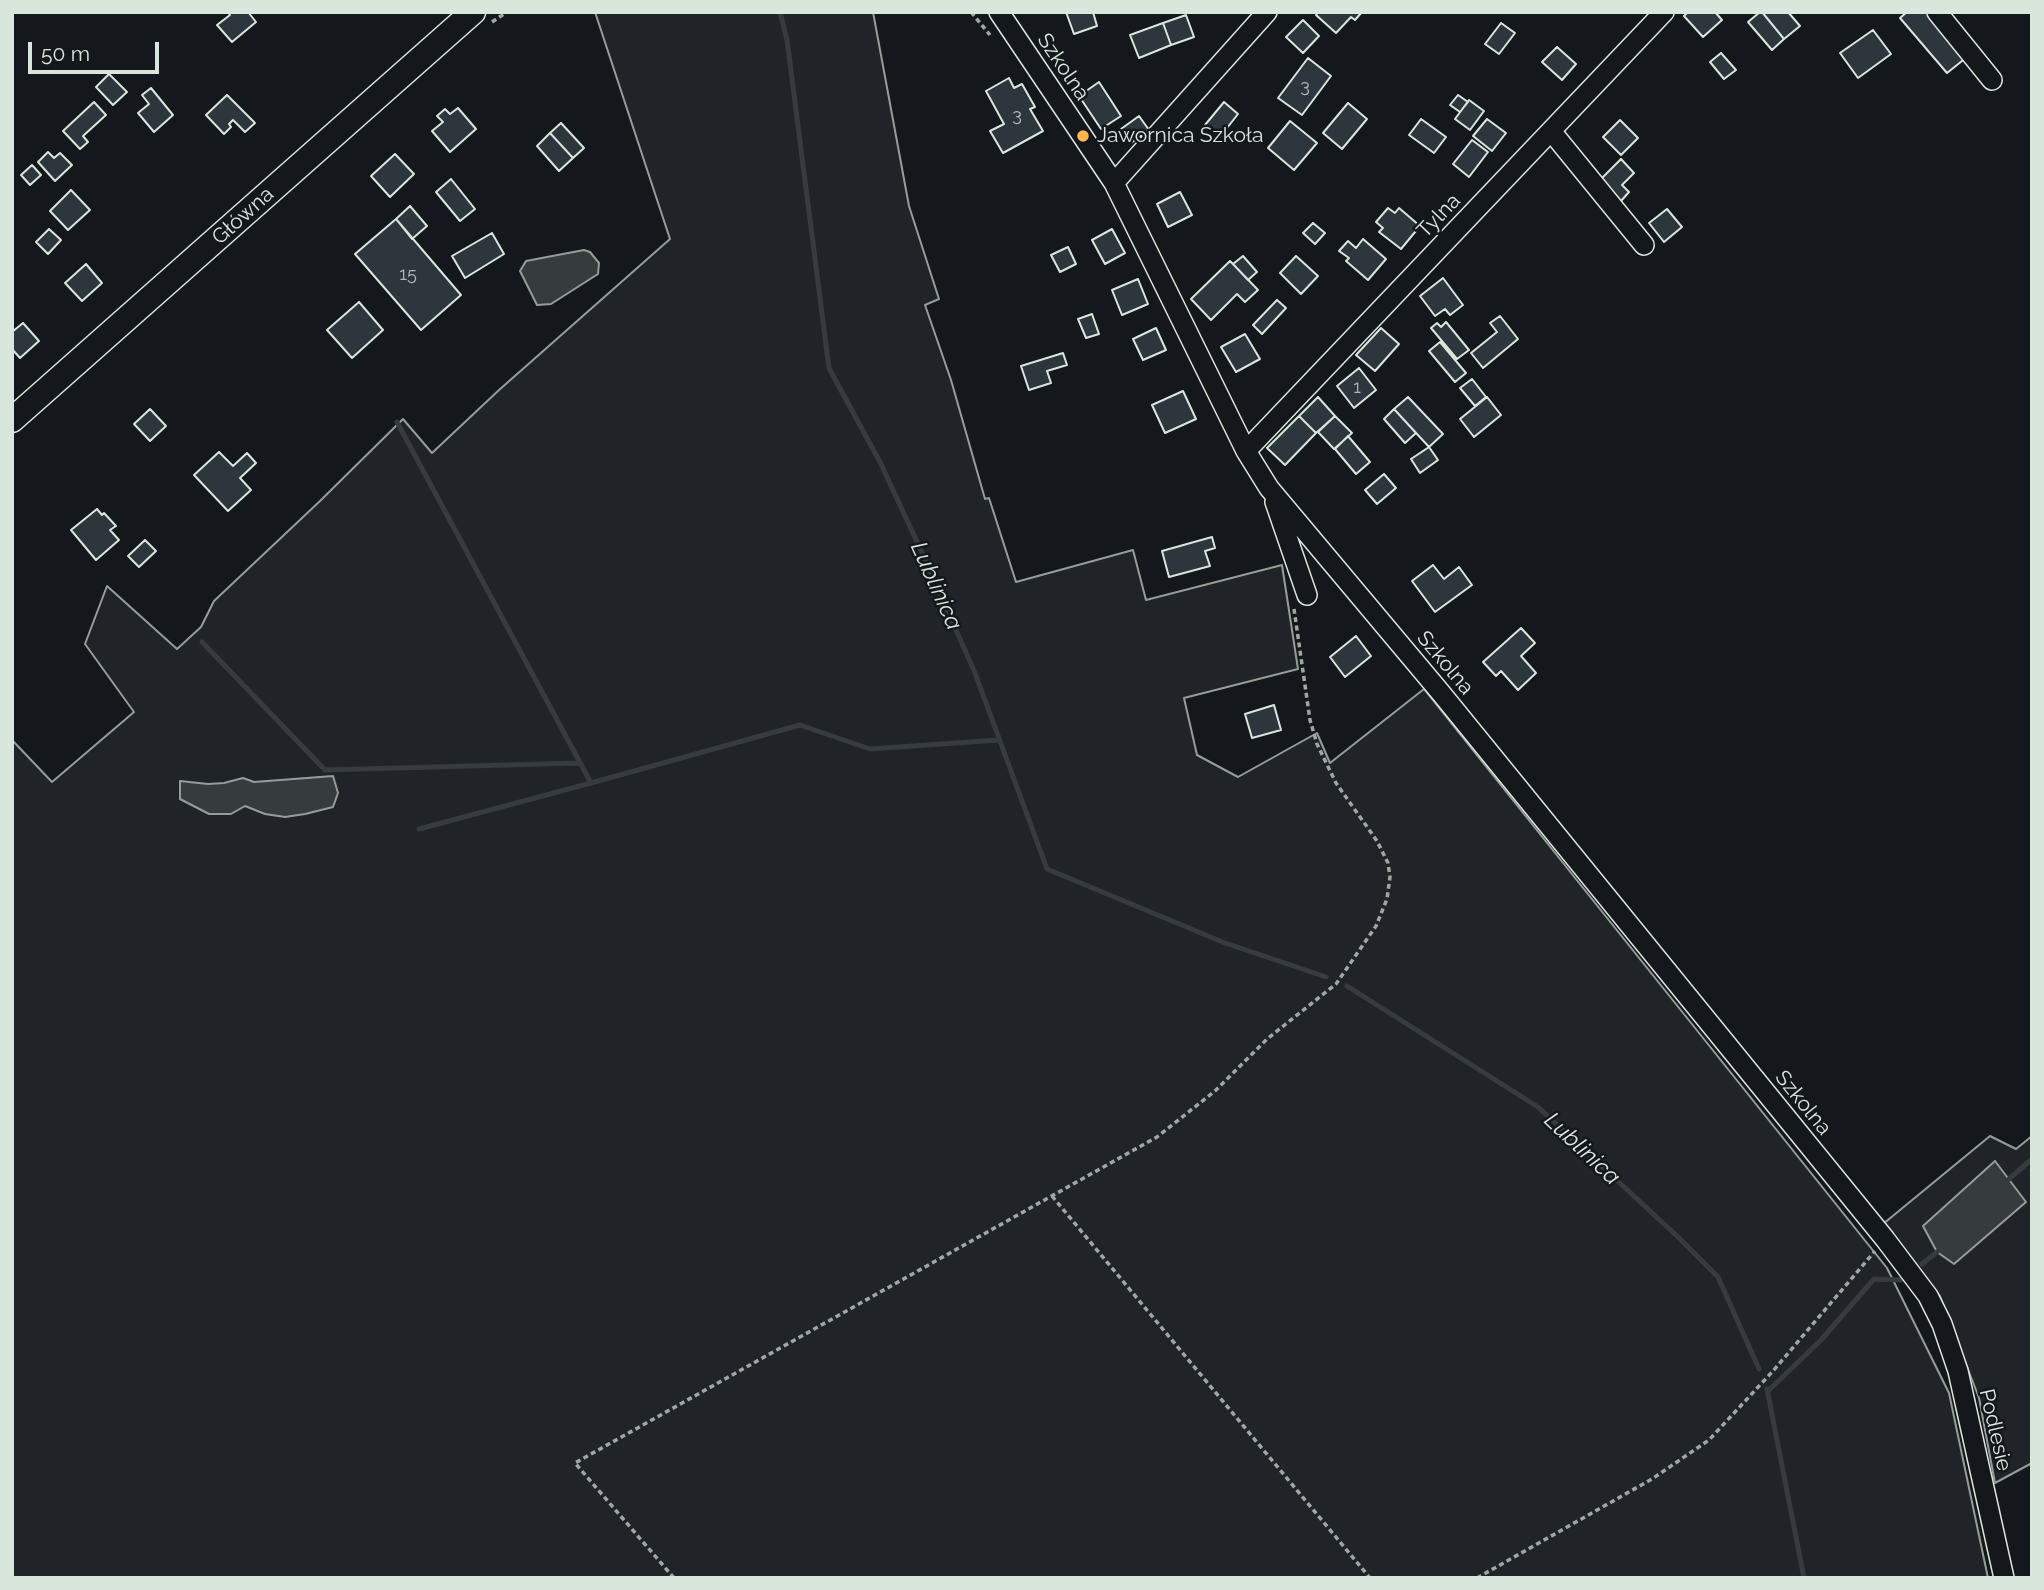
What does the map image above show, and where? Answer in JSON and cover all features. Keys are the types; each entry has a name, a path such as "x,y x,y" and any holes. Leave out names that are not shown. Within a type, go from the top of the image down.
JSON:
{"main road":[{"name":"Główna","path":"12,420 473,12"}],"street":[{"name":"Szkolna","path":"999,12 1114,183 1246,451 1269,488 1441,693 1885,1239 1928,1296"},
{"path":"1114,183 1267,12"},
{"name":"Tylna","path":"1246,451 1664,12"},
{"path":"1937,12 1992,79"},
{"path":"1551,131 1644,245"},
{"path":"1269,488 1299,569 1301,601"},
{"path":"1299,569 1313,574 1331,562"},
{"name":"Podlesie","path":"1928,1296 1942,1324 1958,1371 2004,1578"}],"path":[{"path":"674,1578 575,1463 1157,1137 1216,1091 1267,1039 1336,984 1376,926 1387,899 1390,877 1384,852 1336,783 1317,744 1310,720 1301,601"},
{"path":"1052,1196 1370,1578"},
{"path":"1477,1578 1652,1479 1709,1440 1773,1371 1885,1239"}],"shaded area":[{"path":"595,12 873,12 909,206 939,299 925,305 951,380 985,499 989,498 1016,582 1133,550 1146,600 1282,565 1298,669 1184,698 1197,755 1238,777 1317,733 1330,763 1424,689 1887,1268 1949,1393 1988,1578 12,1578 12,740 52,782 134,712 85,644 107,586 177,649 201,627 214,601 403,419 432,453 670,239"},
{"path":"584,250 590,252 599,263 598,274 551,304 537,305 520,271 526,261"},
{"path":"333,776 338,793 333,807 305,814 285,817 265,814 245,806 231,814 209,814 180,799 180,781 208,784 243,778 254,782"},
{"path":"1990,1136 2016,1149 2032,1136 2032,1463 1995,1483 1979,1398 1940,1296 1883,1224"},
{"path":"1995,1161 2026,1202 1954,1264 1937,1252 1923,1226"}],"building":[{"path":"228,12 248,12 256,22 232,42 217,25 230,15"},
{"path":"1066,12 1093,12 1097,26 1074,34"},
{"path":"1318,12 1362,12 1355,20 1351,17 1336,33 1316,15"},
{"path":"1688,12 1715,12 1722,20 1703,37 1684,16"},
{"path":"1760,12 1784,39 1772,50 1748,22"},
{"path":"1762,12 1788,12 1800,26 1784,39"},
{"path":"1907,12 1929,12 1967,57 1947,73 1900,18"},
{"path":"1186,15 1194,37 1171,45 1163,23"},
{"path":"1303,20 1319,36 1303,53 1286,37"},
{"path":"1163,23 1171,45 1139,58 1130,35"},
{"path":"1501,23 1515,33 1499,54 1485,44"},
{"path":"1873,30 1891,54 1858,78 1840,53"},
{"path":"1557,47 1576,64 1562,80 1542,62"},
{"path":"1721,53 1736,70 1724,79 1710,62"},
{"path":"1308,58 1331,76 1302,115 1278,98"},
{"path":"109,74 127,92 113,105 96,87"},
{"path":"1009,78 1014,88 1022,84 1035,107 1030,109 1043,131 1003,153 990,131 1004,124 986,91"},
{"path":"1099,82 1121,116 1101,129 1079,96"},
{"path":"151,88 173,115 154,132 138,113 149,104 142,95"},
{"path":"227,95 255,123 245,132 233,120 229,124 231,127 224,134 206,115"},
{"path":"1458,95 1468,102 1460,112 1450,105"},
{"path":"1469,100 1484,111 1470,130 1455,119"},
{"path":"94,102 106,115 83,136 88,142 80,149 63,131"},
{"path":"1224,102 1238,114 1220,137 1205,125"},
{"path":"1348,103 1367,119 1342,149 1323,133"},
{"path":"458,108 476,129 450,152 432,131 443,122 437,116 445,109 450,114"},
{"path":"1139,116 1149,130 1131,143 1121,129"},
{"path":"1421,119 1446,137 1434,153 1409,135"},
{"path":"1487,119 1506,133 1492,151 1473,136"},
{"path":"1620,120 1638,138 1621,155 1603,137"},
{"path":"1290,121 1317,143 1294,170 1268,148"},
{"path":"561,123 584,148 573,158 550,133"},
{"path":"550,133 573,158 559,171 537,146"},
{"path":"1472,140 1488,152 1469,177 1453,164"},
{"path":"48,152 54,158 60,153 72,165 55,181 38,162"},
{"path":"395,154 414,174 390,197 371,176"},
{"path":"1621,159 1634,173 1622,185 1629,192 1621,201 1600,180"},
{"path":"32,165 41,175 30,185 21,175"},
{"path":"451,179 475,209 460,221 436,192"},
{"path":"71,190 90,210 68,230 50,211"},
{"path":"1180,192 1192,215 1168,227 1157,204"},
{"path":"410,206 427,226 412,239 396,219"},
{"path":"1388,208 1395,213 1399,208 1420,226 1401,249 1379,232 1383,228 1376,222"},
{"path":"1667,209 1682,227 1664,242 1649,223"},
{"path":"396,219 461,295 421,330 355,254"},
{"path":"1313,223 1325,233 1315,244 1303,233"},
{"path":"49,229 61,240 48,254 36,242"},
{"path":"1112,229 1125,253 1105,264 1092,240"},
{"path":"492,233 504,254 465,278 452,256"},
{"path":"1363,239 1386,259 1368,280 1346,261 1349,258 1339,251 1348,241 1356,248"},
{"path":"1068,247 1076,264 1060,272 1051,255"},
{"path":"1243,256 1257,272 1248,280 1233,264"},
{"path":"1296,256 1318,276 1301,294 1280,273"},
{"path":"1230,261 1258,290 1245,302 1237,294 1211,320 1191,299"},
{"path":"86,264 102,283 82,301 65,283"},
{"path":"1443,278 1463,305 1450,315 1445,309 1435,316 1420,296"},
{"path":"1138,279 1148,304 1122,315 1112,290"},
{"path":"1277,300 1286,308 1262,334 1253,325"},
{"path":"359,302 383,330 352,358 327,330"},
{"path":"1092,314 1099,334 1086,338 1078,319"},
{"path":"1500,316 1518,339 1483,368 1471,353 1497,332 1490,323"},
{"path":"1446,322 1469,350 1457,359 1431,328 1437,323 1441,327"},
{"path":"23,323 39,341 20,358 12,349 12,332"},
{"path":"1156,328 1166,350 1143,360 1133,339"},
{"path":"1381,328 1399,344 1375,371 1356,355"},
{"path":"1245,334 1260,359 1236,372 1221,347"},
{"path":"1440,342 1466,373 1455,382 1429,351"},
{"path":"1063,353 1067,365 1047,371 1051,383 1029,390 1021,366"},
{"path":"1359,368 1376,390 1354,408 1337,386"},
{"path":"1472,379 1486,397 1475,406 1460,388"},
{"path":"1183,391 1196,419 1165,433 1152,405"},
{"path":"1318,397 1335,416 1316,433 1299,416"},
{"path":"1408,397 1443,434 1429,447 1394,409"},
{"path":"1487,397 1501,415 1474,437 1460,419"},
{"path":"150,409 166,426 150,441 134,424"},
{"path":"1394,409 1416,433 1405,443 1384,419"},
{"path":"1299,416 1316,433 1285,465 1267,448"},
{"path":"1335,416 1352,433 1334,449 1318,432"},
{"path":"1348,436 1370,462 1356,474 1335,449"},
{"path":"1429,447 1438,460 1420,473 1411,459"},
{"path":"219,452 233,466 247,453 256,463 240,478 251,490 228,511 194,475"},
{"path":"1384,474 1396,488 1377,504 1365,490"},
{"path":"97,509 116,526 110,530 119,540 96,560 71,530"},
{"path":"1212,537 1215,548 1205,551 1210,566 1169,577 1162,551"},
{"path":"145,540 156,551 139,567 128,556"},
{"path":"1433,565 1444,579 1459,567 1472,585 1435,612 1412,581"},
{"path":"1521,628 1535,643 1521,656 1536,673 1518,690 1501,671 1496,676 1483,662"},
{"path":"1356,636 1371,656 1345,677 1330,657"},
{"path":"1274,705 1281,730 1252,738 1245,714"}],"waterway":[{"name":"Lublinica","path":"780,12 787,40 829,368 881,464 975,673 1047,869 1225,943 1326,977"},
{"path":"397,422 591,783 800,725 870,749 999,740"},
{"path":"202,642 325,770 580,763"},
{"path":"419,829 591,783"},
{"name":"Lublinica","path":"1347,986 1538,1107 1678,1237 1718,1277 1759,1369"},
{"path":"2009,1179 2032,1159"},
{"path":"1922,1264 1937,1252"},
{"path":"1768,1391 1821,1340 1874,1279 1901,1280"},
{"name":"Lublinica","path":"1767,1389 1804,1578"}],"place":[{"name":"Jawornica Szkoła","path":"1083,136"}]}
